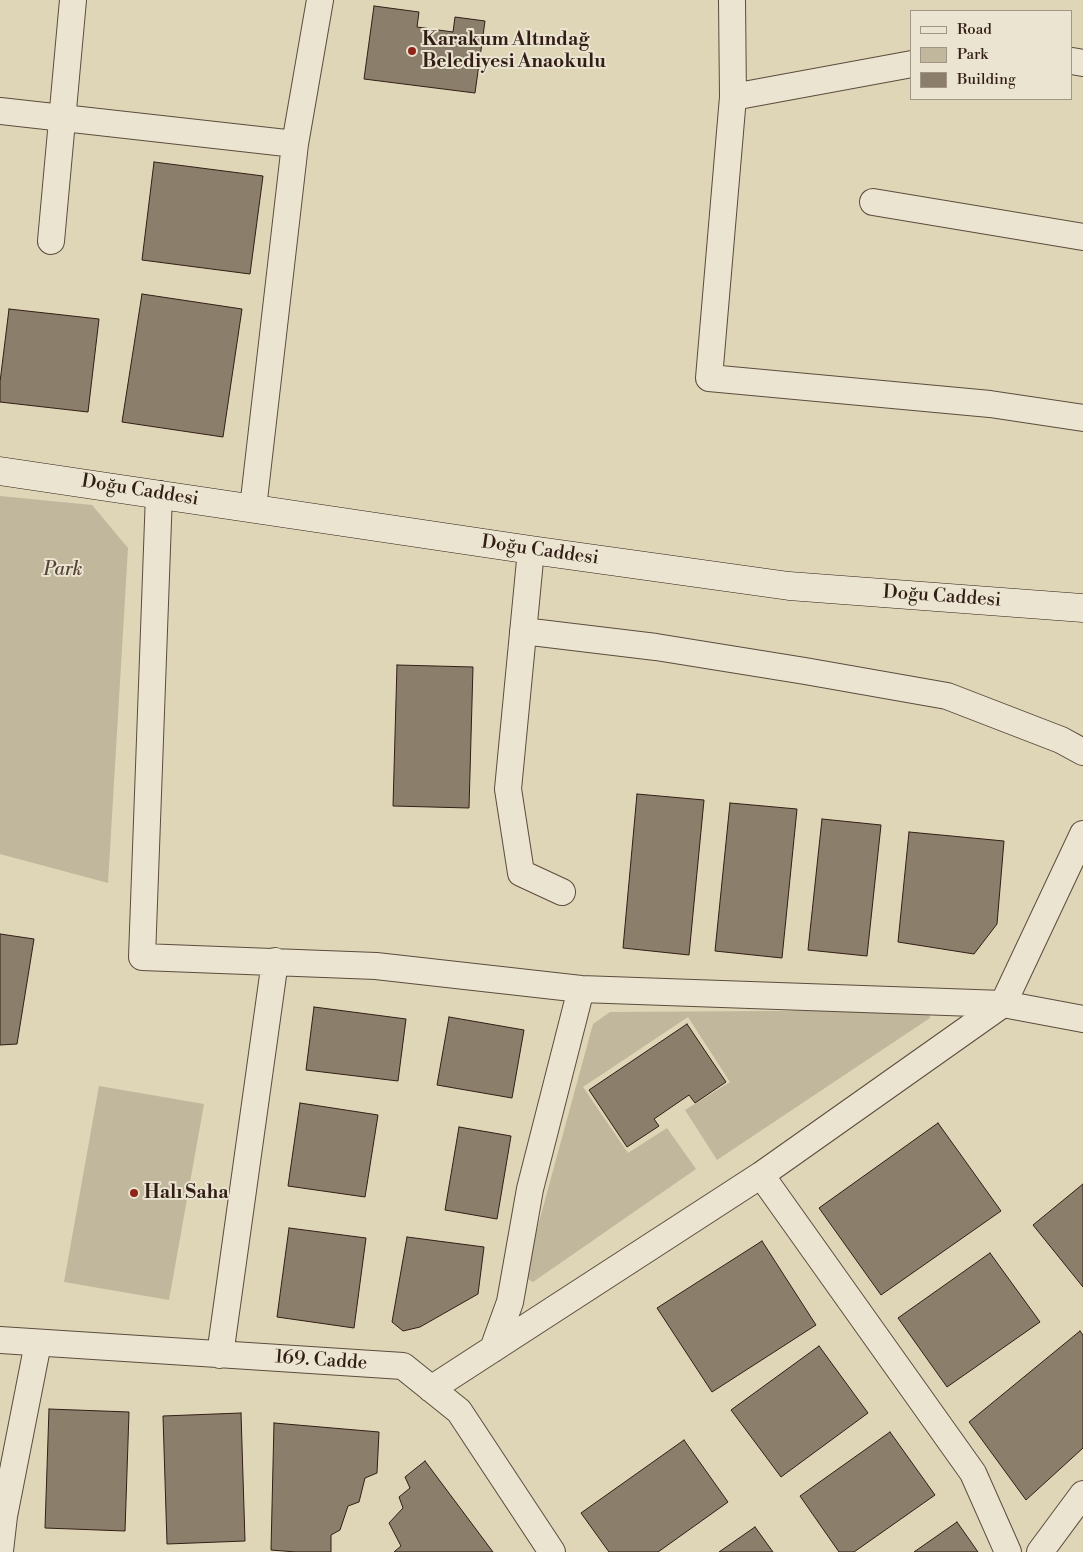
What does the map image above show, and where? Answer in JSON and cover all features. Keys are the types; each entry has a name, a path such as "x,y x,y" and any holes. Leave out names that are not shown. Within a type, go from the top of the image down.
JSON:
{"street":[{"path":"51,241 73,0"},
{"path":"253,508 295,144 320,0"},
{"path":"732,0 733,97 709,378 990,404 1083,418"},
{"path":"733,97 910,64"},
{"path":"0,111 295,144"},
{"path":"873,202 1083,237"},
{"name":"Doğu Caddesi","path":"0,471 788,586 1083,608"},
{"path":"159,494 142,957 376,966 581,989 1003,1004 1083,1019"},
{"path":"531,550 508,789 521,873 562,892"},
{"path":"523,631 656,647 947,696 1061,740 1083,752"},
{"path":"431,1389 761,1174 1003,1004 1083,834"},
{"path":"220,1355 275,962"},
{"path":"493,1349 510,1302 530,1189 581,989"},
{"path":"761,1174 973,1473 1008,1552"},
{"name":"169. Cadde","path":"0,1340 403,1366 459,1411 552,1552"},
{"path":"0,1551 4,1516 38,1343"},
{"path":"1040,1552 1083,1494"}],"green space":[{"name":"Park","path":"0,496 92,505 128,548 108,883 0,854"},
{"path":"928,1010 930,1018 717,1160 685,1110 730,1082 688,1017 583,1087 628,1153 667,1128 696,1169 533,1282 524,1277 593,1024 610,1012"},
{"name":"Halı Saha","path":"99,1086 204,1104 169,1300 64,1282"}],"building":[{"path":"374,6 419,12 417,27 453,32 455,17 485,21 475,93 364,79"},
{"path":"154,162 263,176 250,274 142,260"},
{"path":"142,294 242,309 223,437 122,422"},
{"path":"9,309 99,319 88,412 0,402 0,382"},
{"path":"397,665 473,667 469,808 393,806"},
{"path":"637,794 704,800 689,955 623,948"},
{"path":"730,803 797,809 782,958 715,951"},
{"path":"822,819 881,825 867,956 808,950"},
{"path":"909,832 1004,841 997,924 974,954 898,942"},
{"path":"0,934 34,939 17,1044 0,1045"},
{"path":"314,1007 406,1019 398,1081 306,1070"},
{"path":"449,1017 524,1030 512,1098 437,1085"},
{"path":"687,1024 726,1082 695,1103 689,1095 654,1119 659,1126 627,1147 589,1090"},
{"path":"300,1103 378,1115 365,1197 288,1186"},
{"path":"938,1123 1001,1211 881,1295 819,1208"},
{"path":"459,1127 511,1136 497,1219 445,1210"},
{"path":"1083,1184 1083,1287 1033,1225"},
{"path":"289,1228 366,1238 354,1328 277,1317"},
{"path":"407,1237 484,1247 478,1294 420,1327 403,1331 392,1322"},
{"path":"762,1241 816,1325 712,1392 657,1308"},
{"path":"990,1253 1040,1322 947,1387 898,1318"},
{"path":"1080,1331 1083,1335 1083,1448 1026,1500 969,1422"},
{"path":"819,1346 868,1413 781,1477 731,1410"},
{"path":"49,1409 129,1412 125,1531 45,1528"},
{"path":"241,1413 245,1541 167,1544 163,1416"},
{"path":"274,1423 379,1432 377,1473 365,1478 359,1502 348,1506 340,1530 331,1535 331,1552 271,1550"},
{"path":"890,1432 935,1495 854,1552 839,1552 800,1496"},
{"path":"684,1440 728,1502 658,1552 609,1552 581,1513"},
{"path":"425,1461 493,1552 394,1552 401,1546 389,1523 403,1508 399,1497 410,1488 405,1477"},
{"path":"957,1522 978,1552 914,1552"},
{"path":"755,1527 773,1552 719,1552"}],"place":[{"name":"Karakum Altındağ Belediyesi Anaokulu","path":"412,51"},
{"name":"Halı Saha","path":"134,1193"}]}
